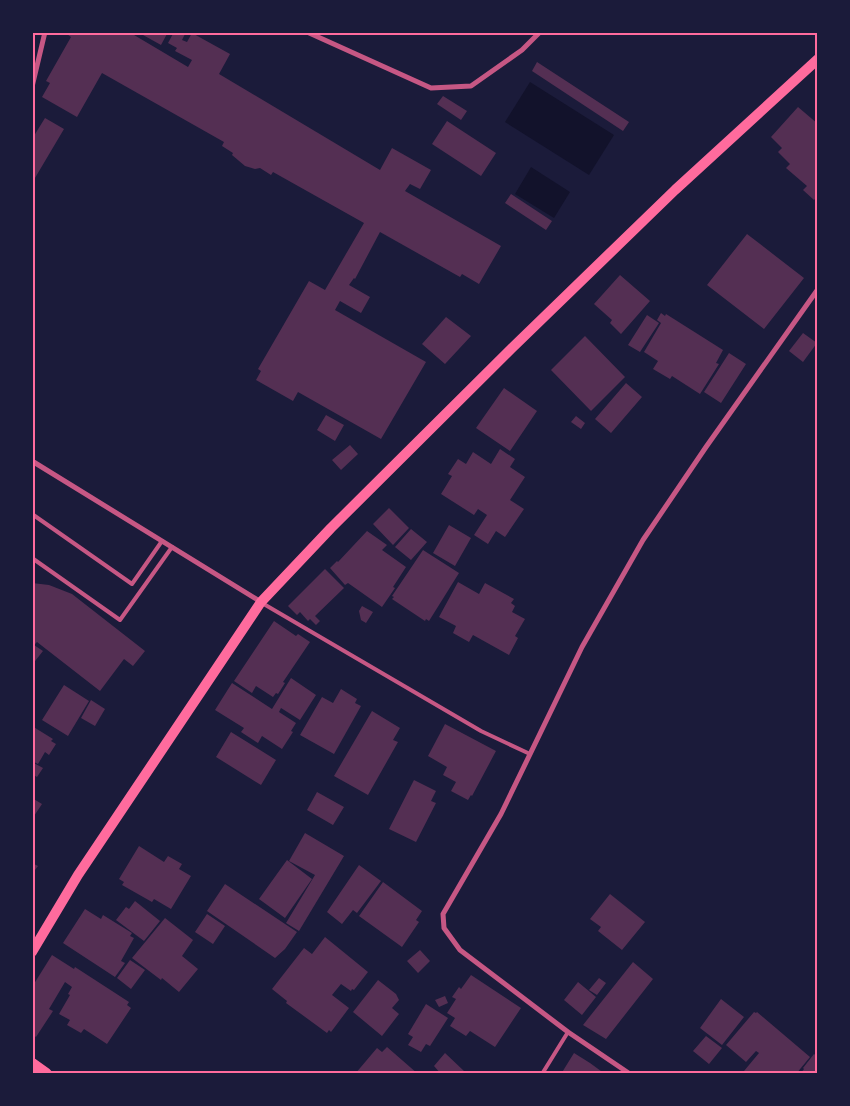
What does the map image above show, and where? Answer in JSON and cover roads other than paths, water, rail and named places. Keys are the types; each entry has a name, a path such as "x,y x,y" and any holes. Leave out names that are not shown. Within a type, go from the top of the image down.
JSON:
{"main road":[{"path":"32,952 78,875 260,602 331,528 511,349 675,190 818,59"},
{"path":"32,1064 46,1074"}],"street":[{"path":"32,86 45,32"},
{"path":"307,32 431,88 471,86 522,50 540,32"},
{"path":"630,1074 568,1032 460,950 444,928 443,914 501,814 582,647 643,540 706,447 818,289"},
{"path":"32,461 260,602"}],"lane":[{"path":"32,514 132,584 162,541"},
{"path":"32,558 120,620 172,547"},
{"path":"260,602 481,731 530,754"},
{"path":"542,1074 568,1032"}]}
